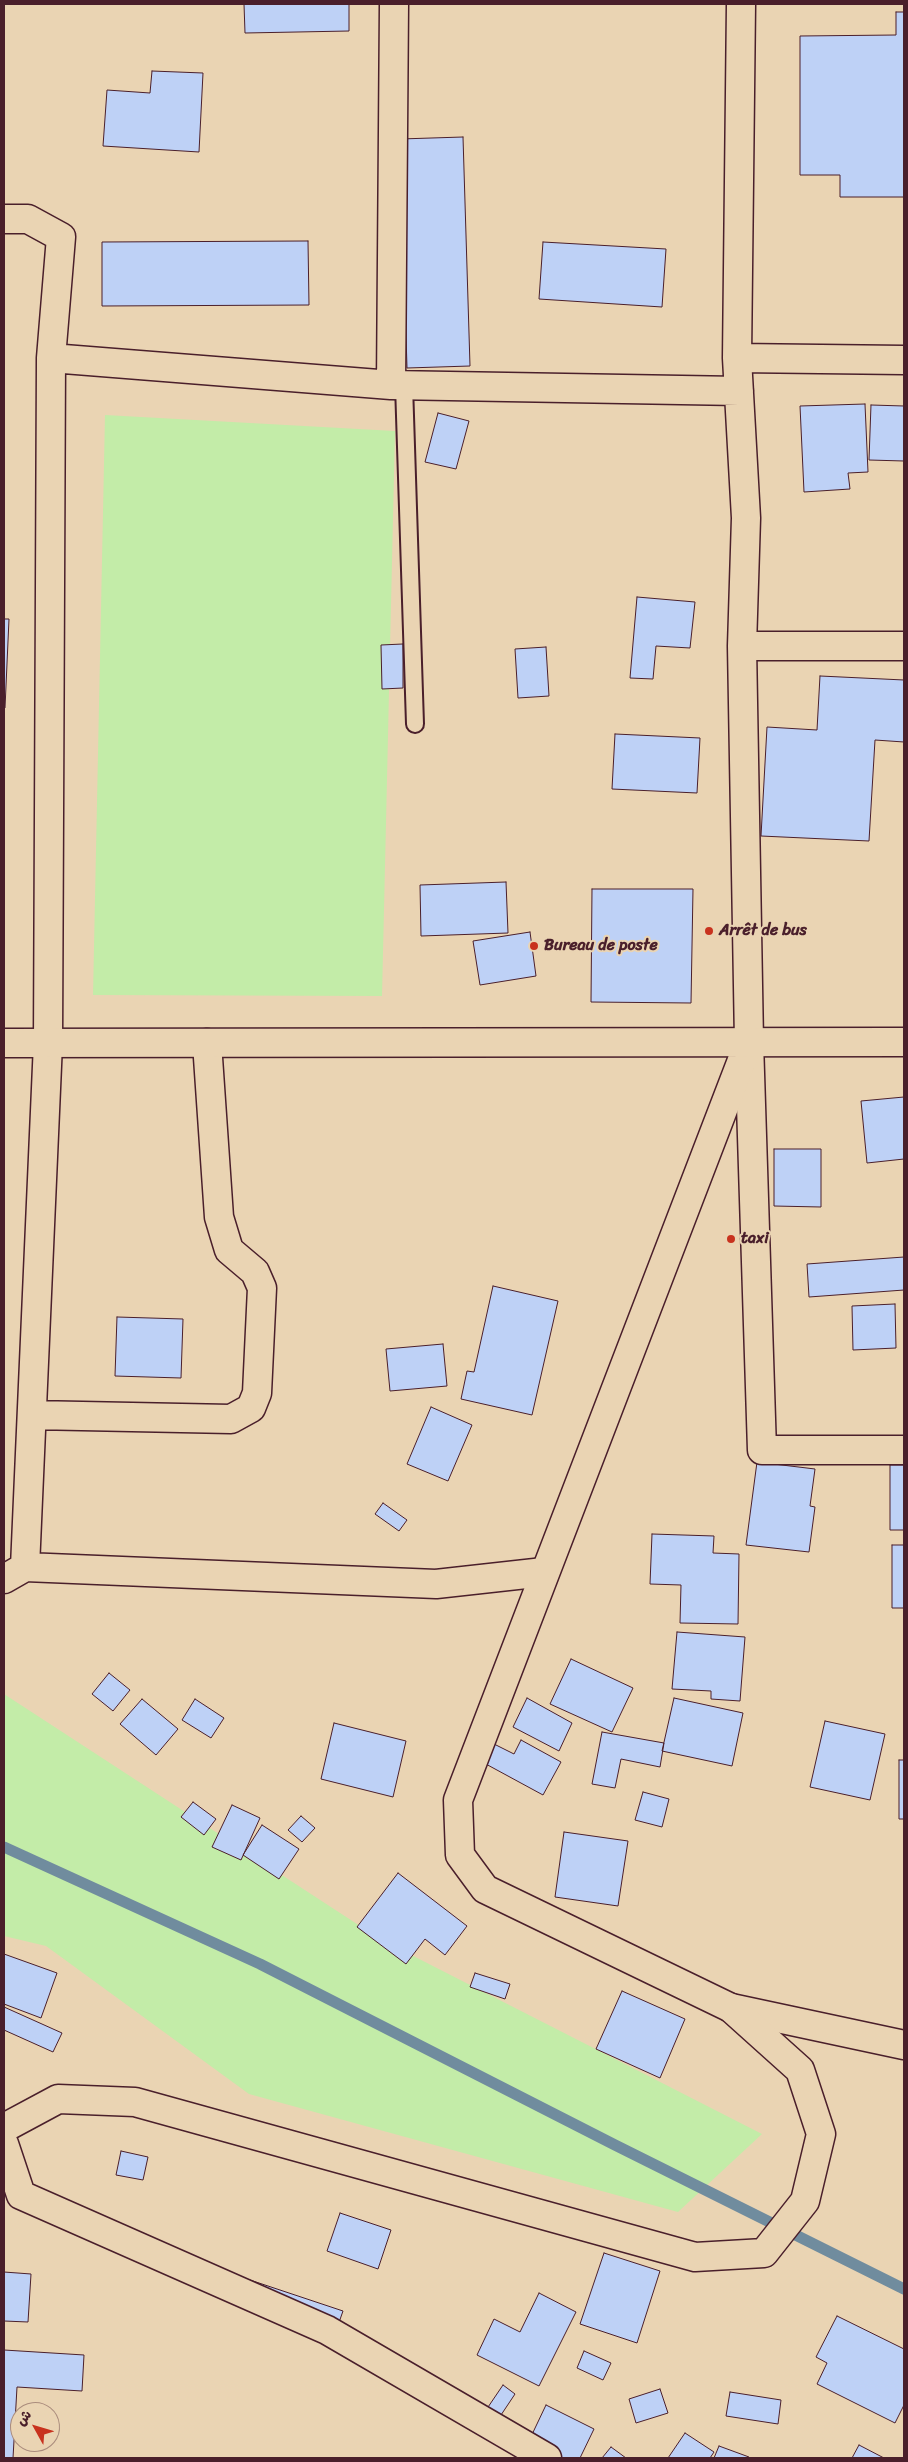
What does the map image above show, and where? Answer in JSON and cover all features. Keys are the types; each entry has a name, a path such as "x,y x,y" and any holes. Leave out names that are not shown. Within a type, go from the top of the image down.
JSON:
{"street":[{"path":"394,4 398,385"},
{"path":"741,4 737,358 746,518 742,646 749,1042 762,1450 904,1450"},
{"path":"4,219 28,219 61,237 51,358 48,1043 32,1414 15,1573 436,1584 544,1572"},
{"path":"51,358 398,385 739,391"},
{"path":"737,358 904,360"},
{"path":"742,646 904,646"},
{"path":"749,1042 458,1800 460,1855 485,1889 731,2008 904,2045"},
{"path":"4,1043 904,1042"},
{"path":"32,1414 232,1419 251,1408 258,1393 262,1288 255,1272 229,1250 220,1218 207,1043"},
{"path":"4,2128 58,2099 135,2102 694,2257 764,2253 806,2201 821,2134 800,2070 731,2008"},
{"path":"4,2144 21,2195 327,2330 547,2458"}],"lane":[{"path":"398,385 415,724"}],"green space":[{"path":"105,415 395,431 382,996 93,995"},
{"path":"4,1694 380,1939 762,2134 678,2212 249,2094 46,1946 4,1936"}],"building":[{"path":"244,4 349,4 349,31 245,33"},
{"path":"896,12 904,12 904,197 840,197 840,175 800,175 800,36 896,35"},
{"path":"152,71 203,73 199,152 103,146 107,90 150,93"},
{"path":"463,137 470,366 407,368 400,139"},
{"path":"308,241 309,305 102,306 102,242"},
{"path":"543,242 666,249 662,307 539,299"},
{"path":"865,404 868,472 848,473 850,489 804,492 800,406"},
{"path":"871,405 904,406 904,461 869,460"},
{"path":"438,413 469,421 456,469 425,462"},
{"path":"637,597 695,602 690,648 656,646 653,679 630,678"},
{"path":"4,619 9,619 5,708 4,708"},
{"path":"403,644 403,688 382,689 381,645"},
{"path":"546,647 549,696 518,698 515,649"},
{"path":"820,676 904,680 904,742 875,740 869,841 761,836 767,727 817,730"},
{"path":"615,734 700,738 697,793 612,789"},
{"path":"506,882 508,933 421,936 420,885"},
{"path":"592,889 693,889 691,1003 591,1002"},
{"path":"530,932 536,976 480,985 473,941"},
{"path":"904,1097 904,1159 867,1163 861,1101"},
{"path":"774,1149 821,1149 821,1207 774,1206"},
{"path":"904,1257 904,1290 809,1297 807,1264"},
{"path":"493,1286 558,1301 532,1415 461,1399 467,1371 474,1372"},
{"path":"895,1304 896,1348 853,1350 852,1306"},
{"path":"117,1317 183,1319 181,1378 115,1376"},
{"path":"443,1344 447,1386 390,1391 386,1349"},
{"path":"431,1407 472,1425 448,1481 407,1464"},
{"path":"757,1462 815,1469 810,1506 815,1507 809,1552 746,1545"},
{"path":"890,1465 904,1465 904,1530 890,1530"},
{"path":"383,1503 407,1520 399,1531 375,1514"},
{"path":"652,1534 714,1536 713,1553 739,1554 738,1624 680,1623 681,1585 650,1584"},
{"path":"892,1545 904,1545 904,1608 892,1608"},
{"path":"677,1632 745,1637 740,1701 711,1699 711,1691 672,1689"},
{"path":"571,1659 633,1688 612,1732 550,1704"},
{"path":"109,1673 130,1690 113,1711 92,1694"},
{"path":"527,1698 572,1723 559,1751 513,1727"},
{"path":"674,1698 743,1713 732,1766 662,1751"},
{"path":"142,1699 178,1729 156,1755 120,1724"},
{"path":"195,1699 224,1718 211,1738 182,1720"},
{"path":"825,1721 885,1734 870,1800 810,1787"},
{"path":"334,1723 406,1741 393,1797 321,1779"},
{"path":"602,1732 664,1743 660,1767 621,1759 615,1788 592,1784"},
{"path":"521,1740 561,1762 543,1795 484,1763 494,1744 514,1754"},
{"path":"899,1760 904,1760 904,1819 899,1819"},
{"path":"643,1792 669,1799 662,1827 635,1820"},
{"path":"193,1802 216,1819 204,1835 181,1817"},
{"path":"232,1805 260,1818 241,1860 212,1847"},
{"path":"301,1816 315,1828 302,1842 288,1830"},
{"path":"262,1825 299,1849 279,1879 243,1855"},
{"path":"564,1832 628,1841 618,1906 555,1897"},
{"path":"398,1873 467,1926 445,1955 425,1939 406,1964 357,1927"},
{"path":"4,1954 57,1973 41,2018 4,2004"},
{"path":"475,1973 510,1984 505,1999 470,1987"},
{"path":"622,1991 685,2019 660,2078 596,2049"},
{"path":"4,2007 62,2033 53,2052 4,2030"},
{"path":"121,2151 148,2157 143,2180 116,2175"},
{"path":"340,2213 391,2230 378,2269 327,2251"},
{"path":"604,2253 660,2271 637,2343 580,2324"},
{"path":"4,2272 31,2274 28,2322 4,2321"},
{"path":"241,2277 343,2311 337,2328"},
{"path":"539,2293 576,2312 539,2386 477,2355 494,2319 520,2332"},
{"path":"837,2316 904,2349 904,2405 895,2423 817,2384 827,2363 816,2357"},
{"path":"4,2350 84,2355 82,2391 17,2387 16,2402 10,2402 10,2452 13,2452 13,2458 4,2458"},
{"path":"584,2351 611,2363 603,2380 577,2368"},
{"path":"503,2385 515,2394 497,2421 484,2413"},
{"path":"660,2389 668,2413 636,2423 629,2399"},
{"path":"730,2392 781,2400 778,2424 726,2416"},
{"path":"546,2405 594,2429 580,2458 554,2458 527,2445"},
{"path":"685,2433 714,2452 710,2458 668,2458"},
{"path":"859,2445 884,2458 852,2458"},
{"path":"719,2446 749,2457 749,2458 714,2458"},
{"path":"611,2447 626,2458 602,2458"}],"waterway":[{"path":"4,1847 260,1964 615,2145 904,2289"}],"place":[{"name":"Arrêt de bus","path":"709,931"},
{"name":"Bureau de poste","path":"534,946"},
{"name":"taxi","path":"731,1239"}]}
